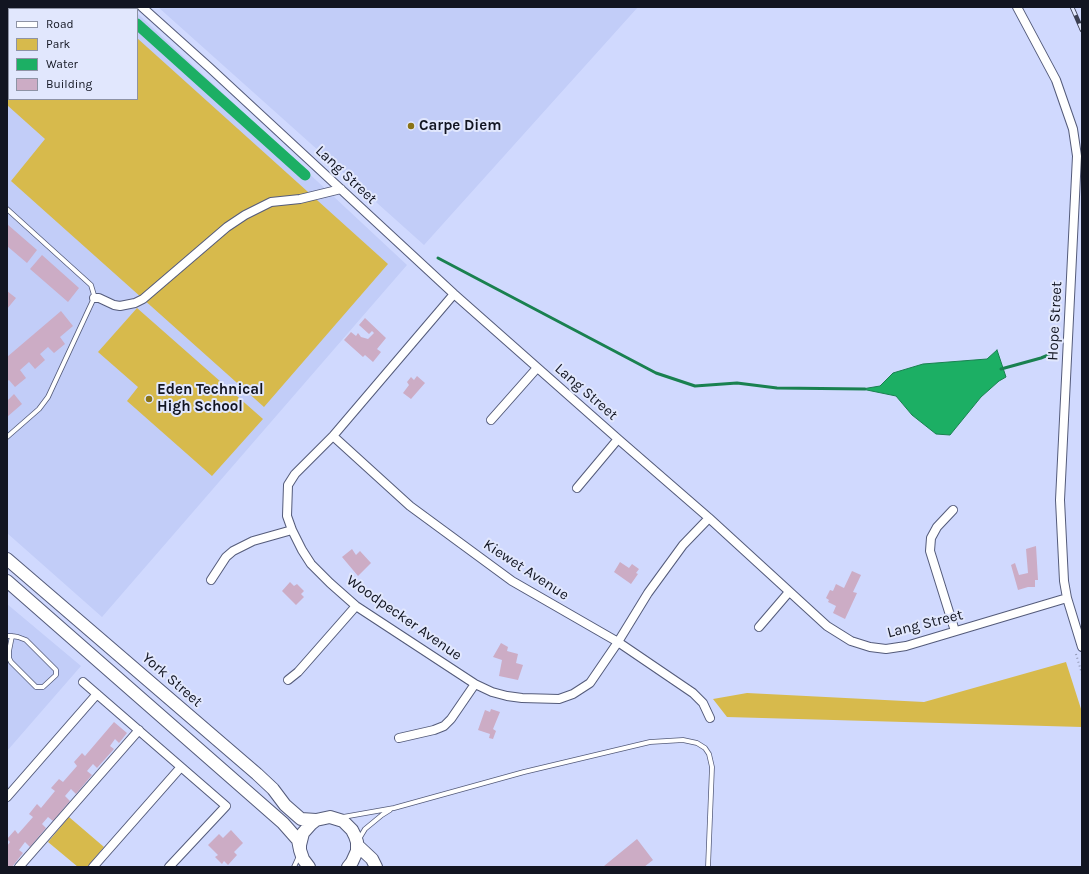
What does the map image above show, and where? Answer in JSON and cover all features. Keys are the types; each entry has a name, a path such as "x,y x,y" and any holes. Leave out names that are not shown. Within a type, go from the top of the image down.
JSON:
{"main road":[{"name":"York Street","path":"7,559 257,774 273,789 286,805 302,819 316,820 330,817 336,818"},
{"path":"7,581 284,823 298,840 300,852 309,867"},
{"path":"336,818 348,825 355,836 357,843 355,856 348,867"},
{"path":"300,852 300,844 303,833 316,820"},
{"path":"357,843 372,859 376,867"}],"street":[{"name":"Lang Street","path":"142,7 454,294 709,518 827,626 851,641 870,647 886,649 906,646 1067,598"},
{"name":"Hope Street","path":"1017,7 1056,80 1073,129 1077,156 1060,500 1062,566 1067,598 1082,647"},
{"path":"94,298 100,298 114,305 120,306 135,303 143,299 226,227 245,216 272,202 300,199 341,189"},
{"name":"Woodpecker Avenue","path":"454,294 333,436 295,474 288,485 287,516 302,550 311,564 356,606 475,684 492,692 522,698 559,699 573,694 590,683 653,587 683,545 709,518"},
{"path":"491,420 537,368"},
{"name":"Kiewet Avenue","path":"333,436 410,506 512,581 618,642 693,692 703,703 710,718"},
{"path":"578,488 618,439"},
{"path":"953,510 937,527 931,538 930,551 955,631"},
{"path":"211,580 226,557 233,551 253,542 292,530"},
{"path":"759,627 789,592"},
{"path":"288,680 298,672 356,606"},
{"path":"84,682 226,806 169,867"},
{"path":"399,738 434,730 444,726 451,719 475,684"},
{"path":"7,797 98,694"},
{"path":"19,867 139,730"},
{"path":"93,867 181,766"}],"lane":[{"path":"7,209 91,285 94,298 48,397 39,409 7,437"},
{"path":"9,636 23,638 26,640 56,670 56,675 43,687 36,687 11,662 9,636"},
{"path":"336,818 374,813 524,772 650,742 683,740 697,743 705,748 709,754 712,767 708,867"},
{"path":"357,843 366,829 382,815 394,808"},
{"path":"294,867 300,852"}],"shaded area":[{"name":"Eden Technical High School","path":"7,7 131,7 132,8 8,8 8,100 138,100 138,14 407,265 102,617 7,533"},
{"name":"Carpe Diem","path":"158,7 638,7 424,245"},
{"path":"7,604 81,666 7,751"}],"green space":[{"path":"7,7 103,7 104,8 8,8 8,100 138,100 138,39 388,264 264,407 11,181 45,139 7,105"},
{"path":"137,308 263,419 212,476 127,401 138,387 98,352"},
{"path":"1066,662 1082,712 1082,727 727,717 713,699 747,693 924,702"},
{"path":"69,817 104,847 87,867 78,867 48,842"}],"water":[{"path":"997,350 1006,377 999,381 981,397 950,435 936,434 912,415 896,396 862,389 880,386 893,373 923,364 987,359"}],"building":[{"path":"7,224 37,250 27,263 7,246"},
{"path":"42,255 79,288 68,302 30,269"},
{"path":"7,291 16,298 7,309"},
{"path":"61,311 73,326 60,337 65,344 54,353 48,347 40,354 45,360 35,369 29,362 20,370 26,378 15,387 9,380 7,381 7,357"},
{"path":"365,318 386,338 377,349 381,352 373,362 365,355 363,357 344,340 351,332 356,336 358,333 361,337 368,339 374,333 372,331 369,334 359,325"},
{"path":"417,376 425,383 411,399 403,393 409,385 407,382 411,377 414,380"},
{"path":"14,394 22,404 7,417 7,401"},
{"path":"1036,546 1038,580 1035,580 1035,587 1028,587 1018,590 1011,565 1015,563 1019,575 1028,573 1026,549"},
{"path":"352,549 356,555 360,551 371,563 358,576 342,557"},
{"path":"620,562 629,568 632,564 639,569 636,573 638,574 631,584 614,572"},
{"path":"852,571 861,575 853,592 857,593 845,619 833,613 836,606 828,602 829,600 826,598 830,590 833,591 836,584 844,588"},
{"path":"290,582 294,586 297,584 304,591 301,594 304,597 296,605 282,591"},
{"path":"501,643 508,647 507,651 518,654 516,663 523,665 518,680 499,676 502,660 493,657"},
{"path":"491,709 500,712 493,729 496,731 493,739 489,738 490,734 478,730 485,710 490,712"},
{"path":"114,722 127,733 119,743 115,739 110,746 114,749 97,768 93,764 87,771 92,775 76,794 71,789 65,796 70,801 53,821 48,817 42,824 46,828 30,847 25,842 19,850 23,853 12,867 7,867 7,846 10,842 7,839 15,830 18,834 33,817 29,814 37,804 41,808 55,791 51,788 59,779 63,782 77,766 74,762 82,753 85,756"},
{"path":"231,830 243,843 234,852 237,855 228,865 224,861 222,864 215,857 218,855 208,845 219,834 223,838"},
{"path":"637,839 653,860 644,867 604,866"}],"waterway":[{"path":"138,25 305,175"},
{"path":"438,258 656,373 695,386 737,383 777,388 865,389"},
{"path":"1001,369 1041,358 1053,353"}],"railway":[{"path":"1072,7 1082,30"}],"place":[{"name":"Carpe Diem","path":"411,126"},
{"name":"Eden Technical High School","path":"149,399"}]}
